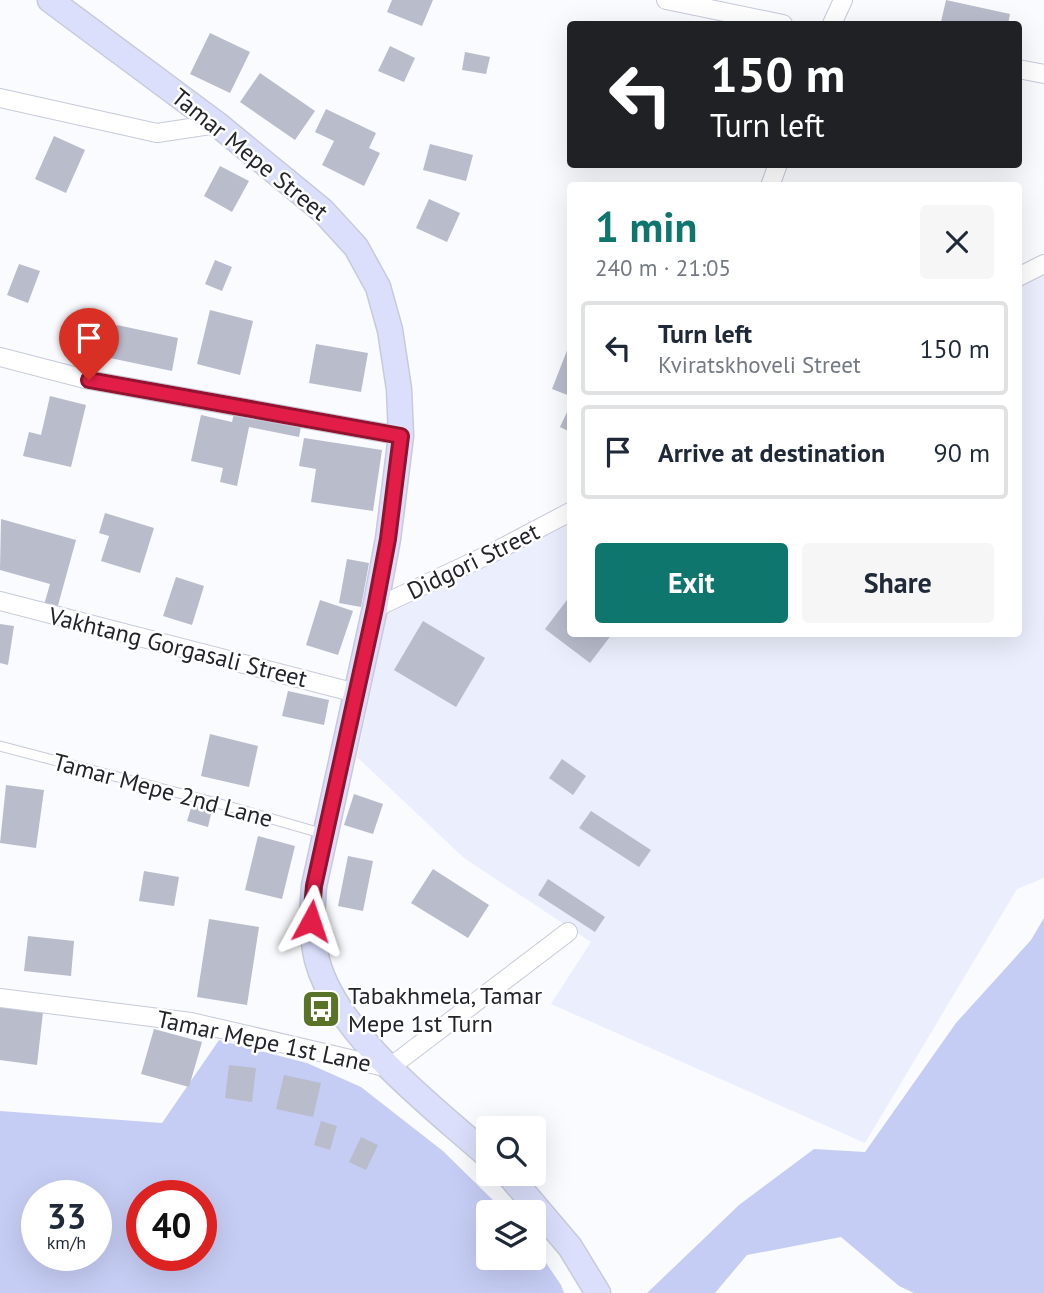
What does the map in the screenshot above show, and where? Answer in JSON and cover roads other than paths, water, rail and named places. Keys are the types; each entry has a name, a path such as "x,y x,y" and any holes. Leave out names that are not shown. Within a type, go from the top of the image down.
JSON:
{"street":[{"name":"Tamar Mepe Street","path":"50,0 217,124 323,211 356,247 377,287 390,330 399,389 401,436 388,539 314,886 311,921 318,962 331,994 358,1032 389,1068 476,1145"},
{"path":"666,0 768,21"},
{"path":"834,21 844,0"},
{"path":"1022,70 1044,74"},
{"path":"0,98 157,133 217,124"},
{"path":"1022,275 1044,264"},
{"path":"0,357 89,380 401,436"},
{"name":"Didgori Street","path":"375,608 494,552 567,514"},
{"name":"Vakhtang Gorgasali Street","path":"0,601 356,693"},
{"name":"Tamar Mepe 1st Lane","path":"0,998 191,1022 389,1068 568,932"},
{"path":"518,1186 570,1247 598,1293"}],"lane":[{"name":"Tamar Mepe 2nd Lane","path":"0,746 224,804 325,835"}],"place":[{"name":"Tabakhmela, Tamar Mepe 1st Turn","path":"321,1009"}]}
